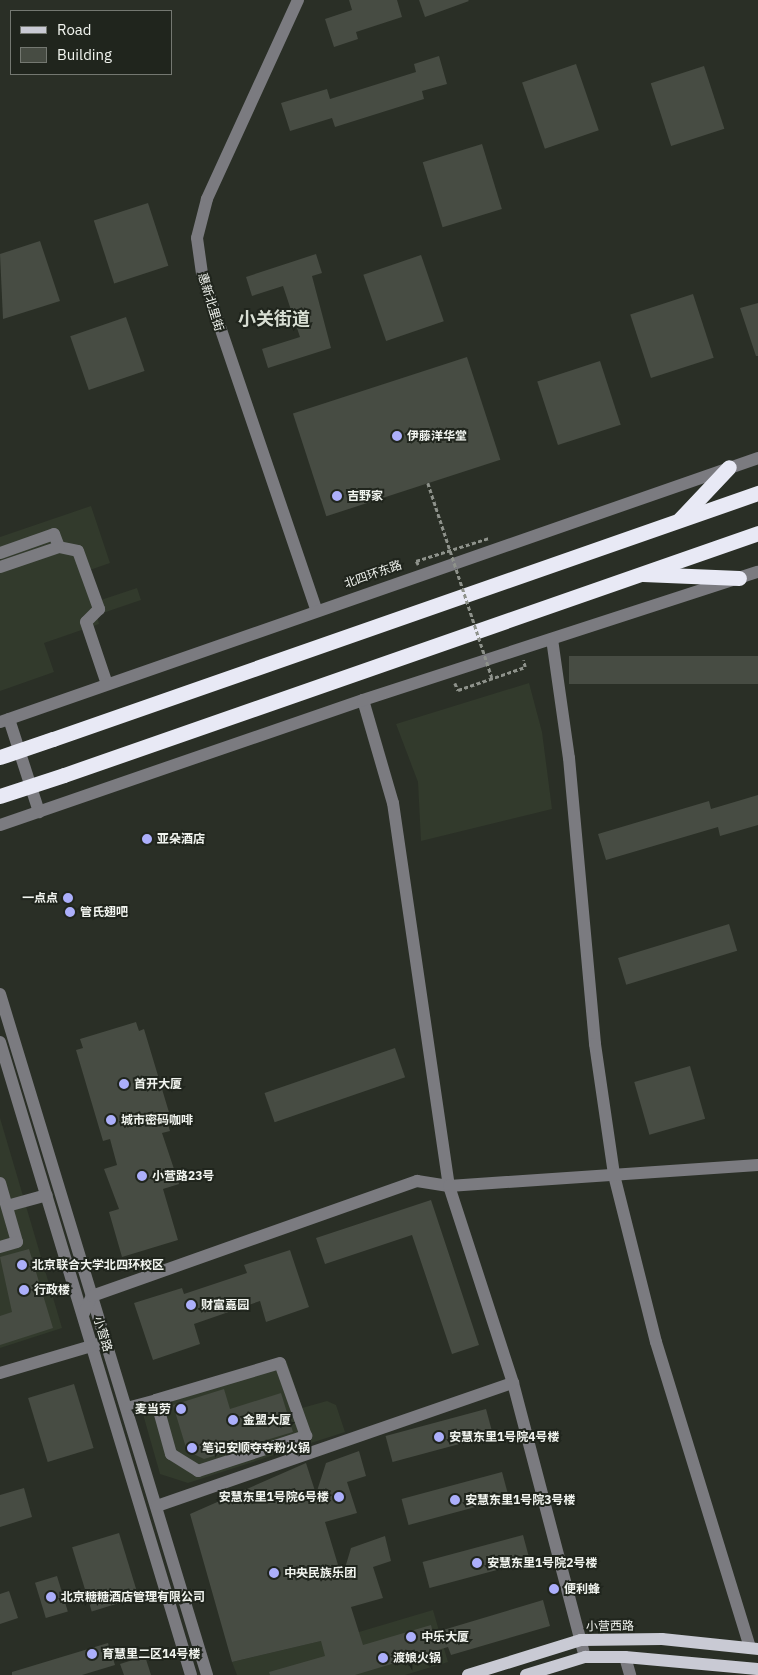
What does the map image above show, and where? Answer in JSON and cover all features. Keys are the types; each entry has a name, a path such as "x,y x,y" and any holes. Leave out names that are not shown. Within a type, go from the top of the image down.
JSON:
{"highway":[{"path":"678,521 730,468"},
{"path":"0,757 758,493"},
{"path":"0,796 758,532"},
{"path":"634,574 739,578"}],"main road":[{"name":"小营西路","path":"468,1675 581,1640 662,1639 754,1649"},
{"path":"526,1675 585,1657 624,1657 758,1669"}],"street":[{"name":"惠新北里街","path":"298,0 207,199 197,238 205,284 263,463 316,609"},
{"name":"北四环东路","path":"5,720 316,609 758,458"},
{"path":"0,553 54,534 59,547"},
{"path":"0,567 59,547 78,551 99,609 86,622 107,684"},
{"path":"0,825 363,700 758,572"},
{"path":"552,639 569,758 595,1044 614,1175 656,1342 754,1649"},
{"path":"363,700 393,804 449,1186 513,1383 585,1657"},
{"path":"5,720 39,812"},
{"name":"小营路","path":"0,994 207,1675"},
{"name":"小营路","path":"0,1042 191,1675"},
{"path":"83,1315 92,1296 417,1181 449,1186 758,1165"},
{"path":"0,1183 17,1242 0,1247"},
{"path":"7,1206 47,1194"},
{"path":"0,1373 105,1342"},
{"path":"127,1408 280,1363 306,1436 198,1471 172,1454 156,1400"},
{"path":"157,1506 513,1383"},
{"path":"624,1657 630,1675"}],"path":[{"path":"428,483 492,678"},
{"path":"416,561 488,537"},
{"path":"458,690 525,667"}],"shaded area":[{"path":"91,506 110,563 87,571 98,601 137,588 141,600 97,615 99,624 44,643 54,672 0,691 0,537"},
{"path":"529,683 542,732 552,809 421,841 418,782 396,724"},
{"name":"北京联合大学北四环校区","path":"0,1118 62,1328 0,1348"},
{"name":"金盟大厦","path":"282,1358 287,1362 302,1408 327,1401 336,1405 345,1432 188,1483 160,1474 139,1400"},
{"path":"433,1610 448,1662 405,1675 237,1675 232,1662 359,1632"}],"building":[{"path":"349,0 397,0 402,17 356,32 358,39 334,47 325,19 352,10"},
{"path":"419,0 468,0 469,1 425,17"},
{"path":"439,56 447,84 422,91 424,99 335,127 332,118 290,131 281,103 327,89 330,99 416,72 414,64"},
{"path":"576,64 599,130 545,149 522,83"},
{"path":"704,66 724,129 671,146 651,83"},
{"path":"482,144 502,209 443,227 423,162"},
{"path":"148,203 168,266 114,283 94,221"},
{"path":"40,241 60,301 3,319 0,254"},
{"path":"316,254 322,273 312,276 331,348 268,368 262,349 300,337 283,286 252,296 246,277"},
{"path":"421,255 444,321 386,341 363,275"},
{"path":"693,294 714,358 651,378 630,314"},
{"path":"758,303 758,356 756,356 740,308"},
{"path":"126,317 145,371 89,390 70,336"},
{"name":"伊藤洋华堂","path":"467,357 500,460 326,516 293,414"},
{"path":"600,361 621,425 558,445 537,381"},
{"path":"569,656 758,656 758,684 569,684"},
{"path":"758,795 758,825 720,836 718,827 606,860 598,834 709,801 711,809"},
{"path":"729,924 737,951 626,985 618,958"},
{"path":"136,1022 139,1031 144,1029 171,1119 167,1121 170,1131 162,1133 179,1184 163,1189 178,1240 122,1257 109,1212 119,1209 104,1169 117,1165 110,1139 103,1141 76,1050 83,1048 80,1039"},
{"path":"395,1048 405,1077 275,1122 265,1093"},
{"path":"690,1066 705,1119 649,1135 634,1082"},
{"path":"431,1200 479,1345 452,1354 412,1235 325,1264 316,1238"},
{"name":"行政楼","path":"29,1249 53,1328 0,1345 0,1316 12,1312 0,1257"},
{"name":"财富嘉园","path":"290,1250 309,1307 266,1322 260,1301 194,1324 200,1344 153,1360 134,1303 182,1288 184,1294 247,1273 244,1265"},
{"path":"74,1384 94,1448 48,1462 28,1398"},
{"name":"金盟大厦","path":"224,1389 230,1409 281,1393 293,1432 204,1459 187,1451 173,1405"},
{"name":"安慧东里1号院4号楼","path":"486,1409 493,1435 393,1462 386,1436"},
{"name":"中央民族乐团","path":"359,1451 366,1476 347,1482 357,1513 325,1522 342,1578 351,1548 385,1536 391,1561 373,1567 383,1598 351,1607 363,1645 431,1625 433,1633 543,1600 550,1626 451,1655 448,1647 355,1675 270,1675 269,1672 325,1656 321,1641 232,1662 190,1514 306,1463 316,1494 326,1463"},
{"name":"安慧东里1号院3号楼","path":"502,1472 509,1498 409,1525 402,1499"},
{"path":"24,1488 32,1517 0,1527 0,1495"},
{"path":"119,1533 139,1597 92,1611 72,1547"},
{"name":"安慧东里1号院2号楼","path":"523,1535 530,1561 430,1588 423,1562"},
{"name":"北京糖糖酒店管理有限公司","path":"57,1576 68,1611 46,1618 35,1583"},
{"path":"9,1591 18,1618 0,1624 0,1594"},
{"name":"育慧里二区14号楼","path":"108,1643 115,1665 82,1675 12,1675 12,1672"},
{"path":"145,1656 151,1675 124,1675 120,1664"}],"place":[{"name":"伊藤洋华堂","path":"397,436"},
{"name":"吉野家","path":"337,496"},
{"name":"亚朵酒店","path":"147,839"},
{"name":"一点点","path":"68,898"},
{"name":"管氏翅吧","path":"70,912"},
{"name":"首开大厦","path":"124,1084"},
{"name":"城市密码咖啡","path":"111,1120"},
{"name":"小营路23号","path":"142,1176"},
{"name":"北京联合大学北四环校区","path":"22,1265"},
{"name":"行政楼","path":"24,1290"},
{"name":"财富嘉园","path":"191,1305"},
{"name":"麦当劳","path":"181,1409"},
{"name":"金盟大厦","path":"233,1420"},
{"name":"安慧东里1号院4号楼","path":"439,1437"},
{"name":"笔记安顺夺夺粉火锅","path":"192,1448"},
{"name":"安慧东里1号院6号楼","path":"339,1497"},
{"name":"安慧东里1号院3号楼","path":"455,1500"},
{"name":"安慧东里1号院2号楼","path":"477,1563"},
{"name":"中央民族乐团","path":"274,1573"},
{"name":"便利蜂","path":"554,1589"},
{"name":"北京糖糖酒店管理有限公司","path":"51,1597"},
{"name":"中乐大厦","path":"411,1637"},
{"name":"育慧里二区14号楼","path":"92,1654"},
{"name":"渡娘火锅","path":"383,1658"}],"district":[{"name":"小关街道","path":"274,319"}]}
